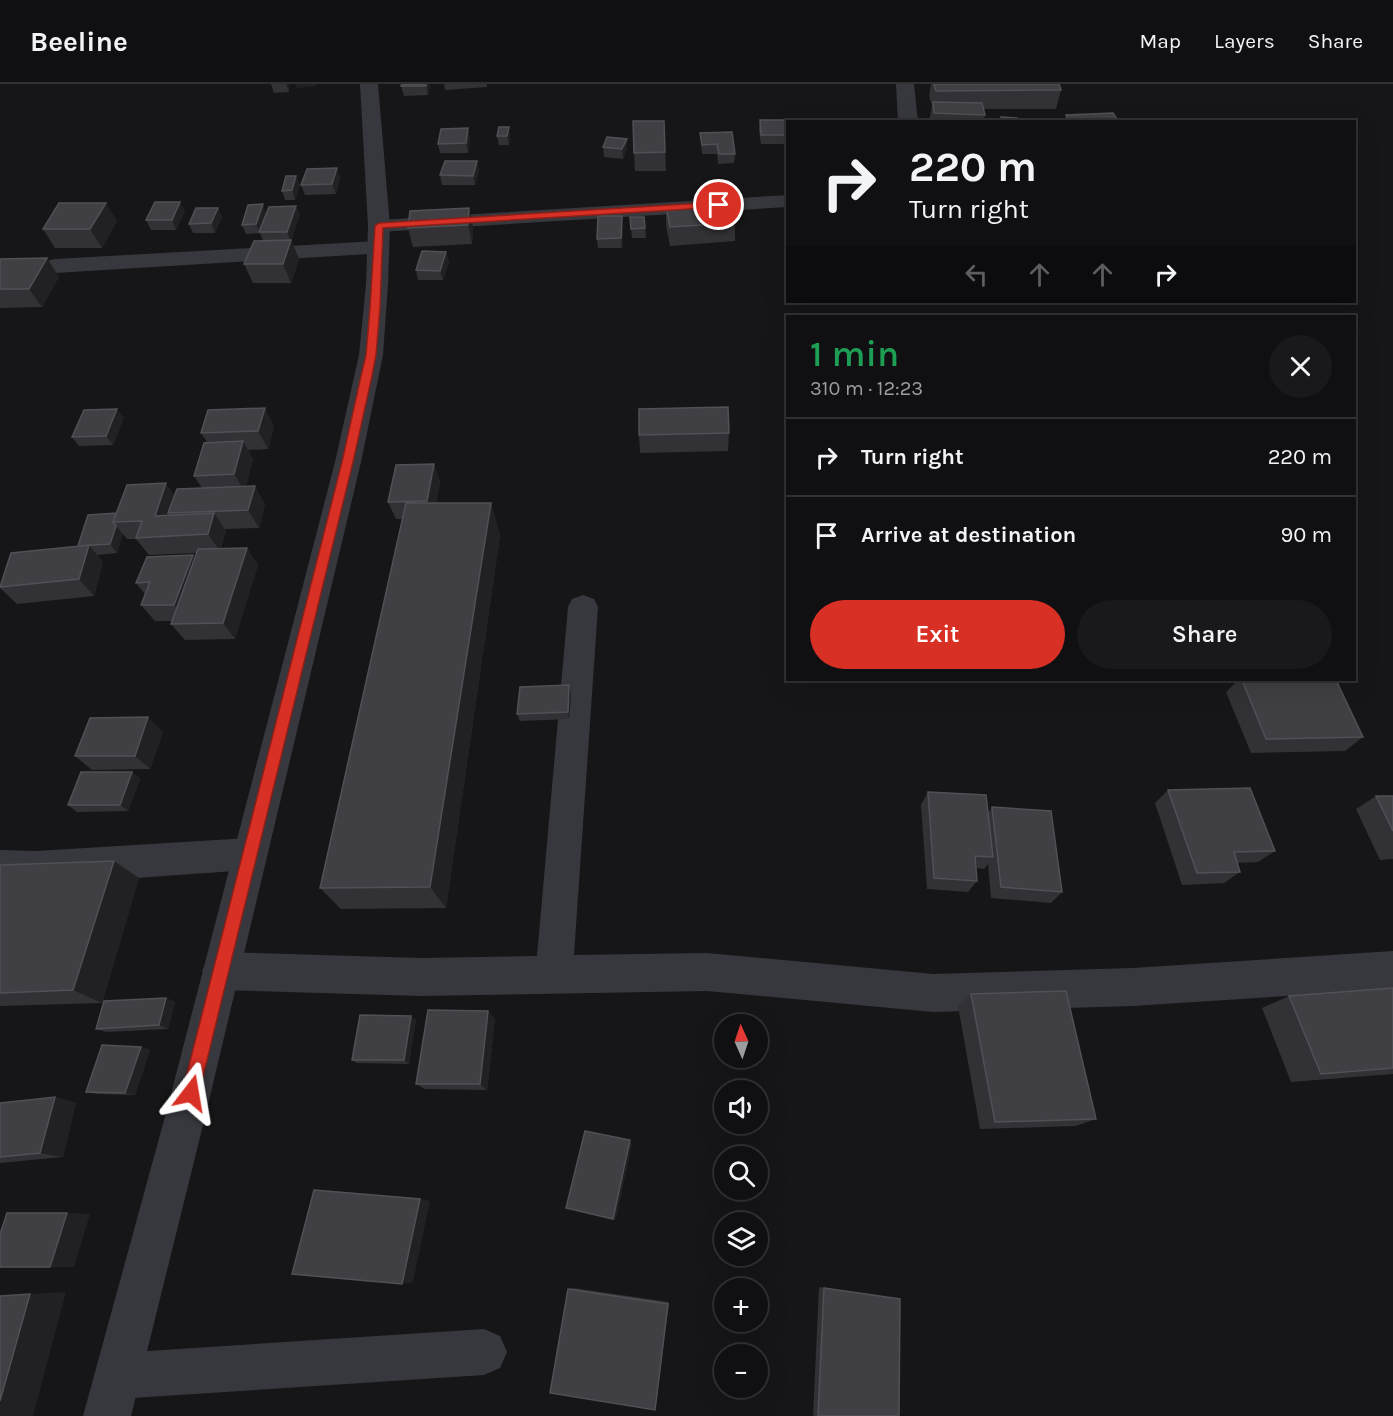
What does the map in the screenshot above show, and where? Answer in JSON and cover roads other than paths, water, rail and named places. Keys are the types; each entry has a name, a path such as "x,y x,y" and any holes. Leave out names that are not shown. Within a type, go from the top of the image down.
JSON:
{"street":[{"path":"369,84 378,237 377,284 369,365 348,462 112,1396 484,1353"},
{"path":"905,84 908,120"},
{"path":"55,266 786,201"},
{"path":"554,975 583,607"},
{"path":"0,867 36,868 249,854"},
{"path":"221,971 421,976 707,972 933,993 1133,987 1393,970"}]}
